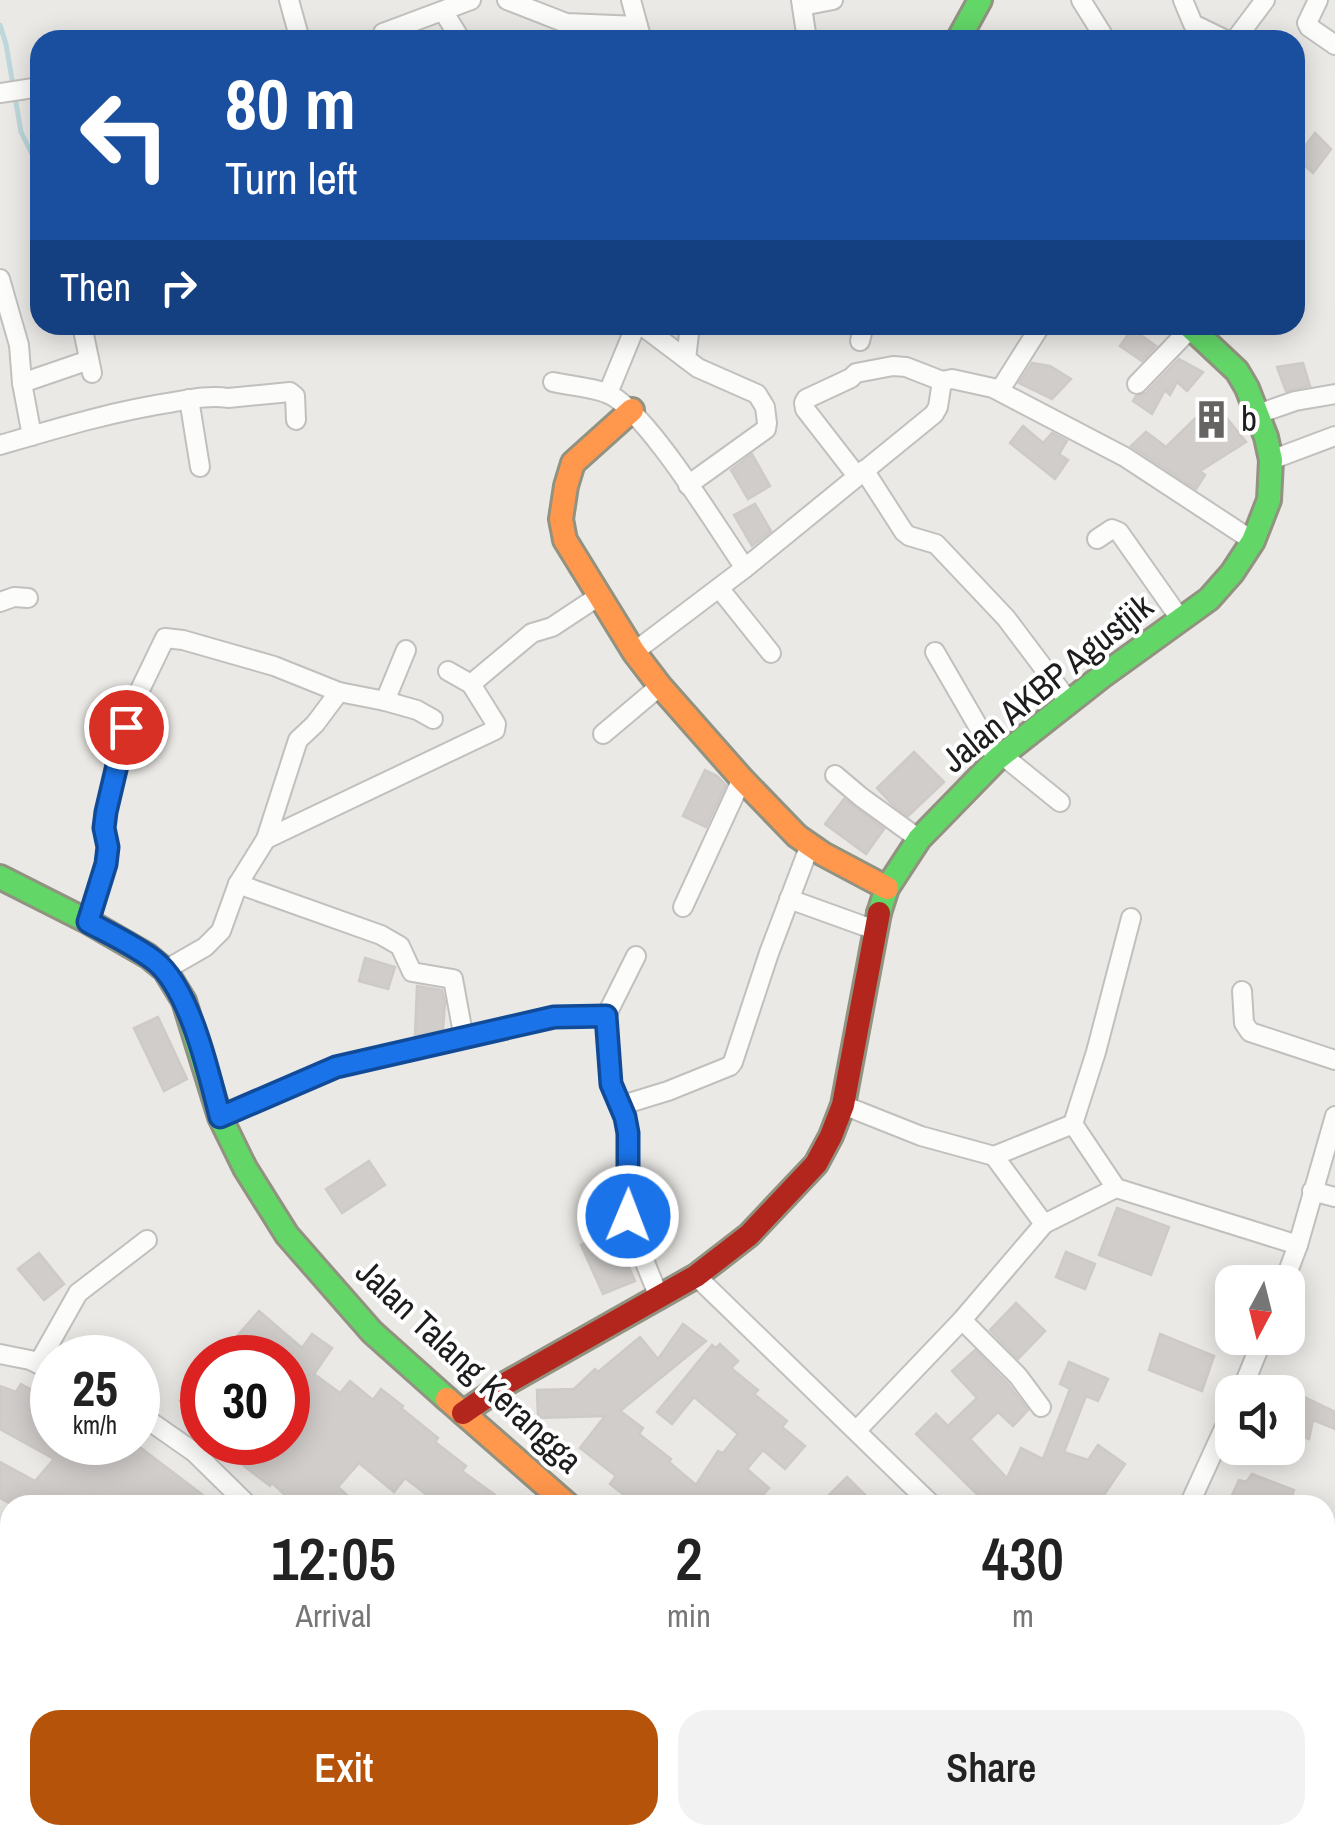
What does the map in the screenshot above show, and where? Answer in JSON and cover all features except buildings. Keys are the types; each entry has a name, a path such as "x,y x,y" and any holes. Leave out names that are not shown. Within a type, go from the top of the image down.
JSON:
{"street":[{"path":"289,0 297,30"},
{"path":"390,30 471,0"},
{"path":"508,0 566,23 618,30"},
{"path":"631,0 639,30"},
{"path":"806,30 802,3 833,0"},
{"path":"1081,0 1100,30"},
{"path":"1183,0 1193,24 1205,30"},
{"path":"1243,30 1265,0"},
{"path":"1318,0 1307,23 1335,46"},
{"path":"963,30 976,1"},
{"path":"444,11 455,30"},
{"path":"0,280 19,345 32,436"},
{"path":"22,383 84,365 82,335"},
{"path":"608,393 634,335"},
{"path":"653,335 711,374 757,394 764,407 767,423 763,431 688,485"},
{"path":"686,359 689,335"},
{"path":"1000,390 1034,335"},
{"path":"1137,384 1183,335"},
{"name":"Jalan AKBP Agustjik","path":"463,1413 505,1384 696,1276 749,1235 806,1175 825,1149 843,1105 874,930 887,888 919,839 999,757 1209,598 1253,542 1269,500 1266,436 1237,371 1199,335"},
{"path":"1070,703 1006,618 938,545 906,534 861,473 805,410 806,399 856,373 893,366 942,381 952,379 1000,390 1125,456 1253,542"},
{"path":"634,652 745,568 934,414 940,402 942,381"},
{"path":"553,382 608,393 632,410 745,568"},
{"path":"0,445 94,417 189,399 290,392 295,396 296,420"},
{"path":"1258,414 1335,394"},
{"path":"189,399 200,466"},
{"path":"632,410 575,460 566,486 563,534 634,652 742,778 797,836 887,888"},
{"path":"1270,460 1335,436"},
{"path":"1096,539 1108,530 1119,532 1181,620"},
{"path":"719,588 770,653"},
{"path":"470,684 532,633 552,627 599,596"},
{"path":"0,602 28,598"},
{"path":"88,922 106,864 104,828 120,750 163,640 170,638 244,657 339,692 384,700 434,719"},
{"path":"384,700 406,650"},
{"path":"936,652 999,757 1060,802"},
{"path":"266,840 495,730 496,724 470,684 448,671"},
{"path":"602,734 660,686"},
{"path":"165,970 214,940 221,931 238,884 266,840 298,740 339,692"},
{"path":"835,775 919,839"},
{"path":"683,907 742,778"},
{"path":"620,1106 730,1066 768,952 810,845"},
{"name":"Jalan Talang Kerangga","path":"0,877 88,922 165,970 184,1002 220,1117 264,1201 304,1256 372,1332 557,1495"},
{"path":"238,884 381,935 400,946 412,972 453,979 464,1039"},
{"path":"789,898 874,930"},
{"path":"1073,1124 1131,918"},
{"path":"636,956 606,1016 608,1065 628,1133 628,1216 659,1297"},
{"path":"1242,991 1244,1023 1250,1032 1335,1060"},
{"path":"220,1117 336,1067 554,1017 606,1016"},
{"path":"843,1105 921,1136 994,1156 1073,1124"},
{"path":"1290,1265 1335,1116"},
{"path":"1073,1124 1116,1188 1298,1245"},
{"path":"994,1156 1044,1224"},
{"path":"857,1430 962,1320 1044,1224 1116,1188"},
{"path":"1312,1191 1335,1197"},
{"path":"60,1335 78,1293 147,1240"},
{"path":"696,1276 922,1495"},
{"path":"962,1320 1018,1376 1041,1408"},
{"path":"0,1354 30,1360"},
{"path":"160,1428 194,1452 238,1495"},
{"path":"1193,1495 1215,1447"}],"waterway":[{"path":"0,25 21,132 30,150"}],"traffic: fast":[{"path":"964,30 980,0"},
{"path":"879,913 887,888 919,839 997,759 1209,599 1253,541 1269,500 1271,460 1266,437 1237,371 1199,335"},
{"path":"0,877 89,922 165,970 184,1001 220,1117 245,1168 287,1235 372,1332 447,1399"}],"traffic: slow":[{"path":"632,410 573,463 561,519 565,540 634,652 742,779 797,836 887,888"},
{"path":"447,1399 557,1495"}],"traffic: jam":[{"path":"463,1413 505,1384 696,1276 749,1235 816,1164 843,1105 879,913"}],"place":[{"name":"b","path":"1211,419"}],"route":[{"path":"126,727 106,812 106,864 88,922 157,962 180,992 220,1117 336,1067 554,1017 606,1016 611,1084 628,1133 628,1216"}]}
